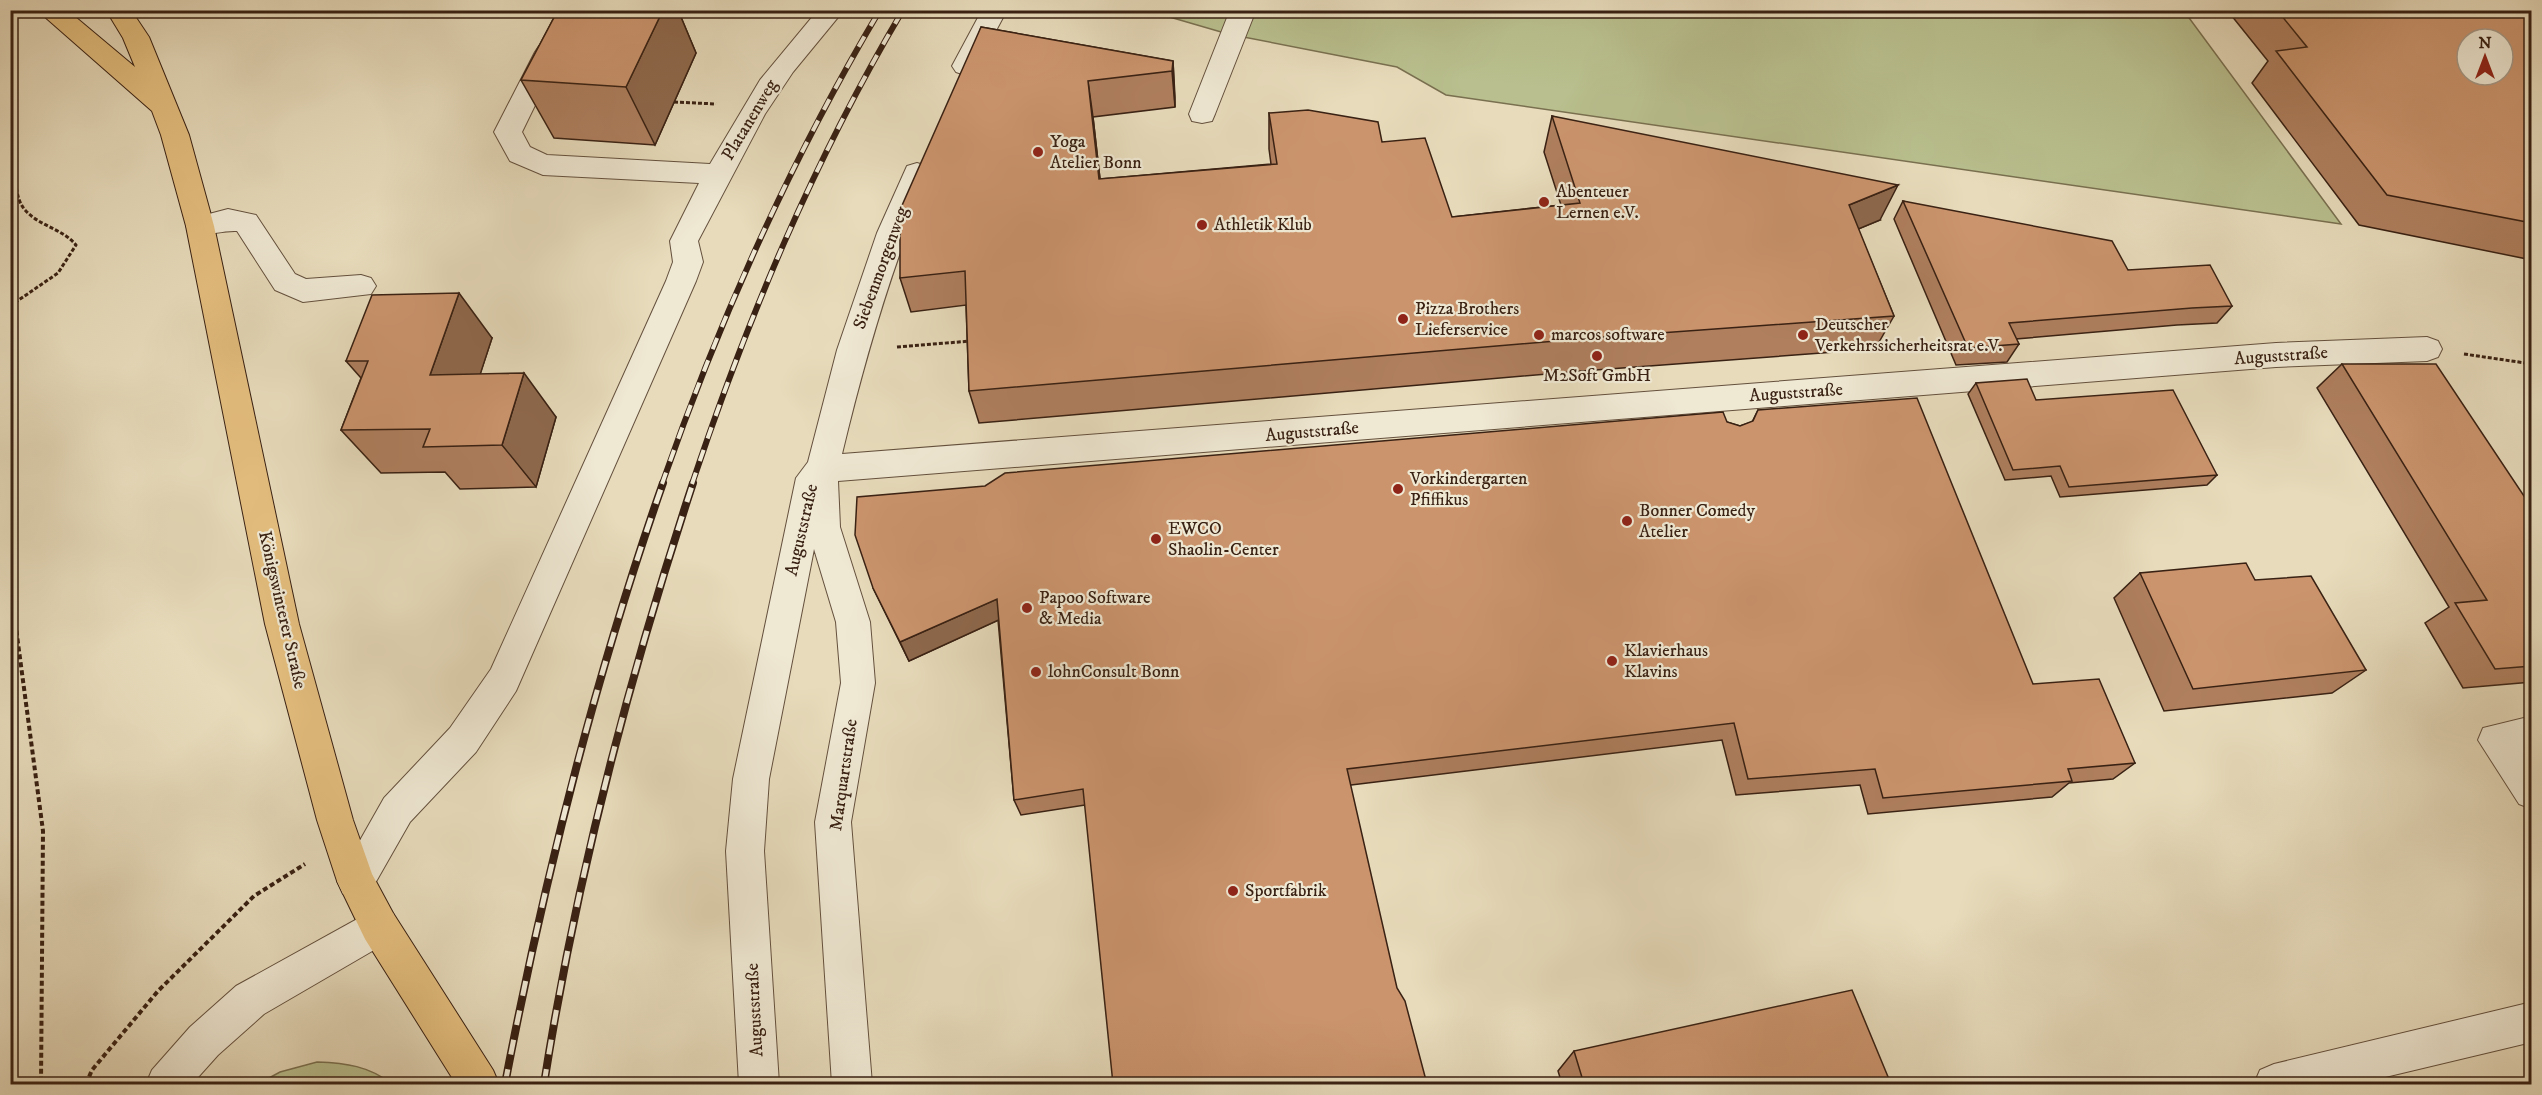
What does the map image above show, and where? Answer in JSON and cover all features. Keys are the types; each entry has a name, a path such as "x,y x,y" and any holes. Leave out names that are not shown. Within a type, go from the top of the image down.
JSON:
{"main road":[{"name":"Königswinterer Straße","path":"49,10 81,34 162,106"},
{"name":"Königswinterer Straße","path":"118,10 136,37 175,135 200,226 282,624 342,841 356,881 379,926 479,1084"}],"street":[{"name":"Platanenweg","path":"356,881 397,810 463,740 504,680 681,281 688,262 684,241 739,134 786,64 818,32 832,10"},
{"path":"960,77 995,10"},
{"path":"1202,114 1243,10"},
{"path":"567,34 559,38 546,54 508,132 520,154 543,165 718,174"},
{"name":"Siebenmorgenweg","path":"822,469 852,350 891,233 927,151"},
{"path":"200,226 224,219 246,222 285,282 303,291 361,286"},
{"name":"Auguststraße","path":"759,1084 745,851 751,779 805,507 812,478 822,469 1721,410 2276,355 2427,349"},
{"name":"Marquartstraße","path":"822,469 824,527 853,622 858,683 833,822 852,1084"},
{"path":"2532,732 2496,740 2532,792"},
{"path":"166,1084 204,1041 250,1000 379,926"},
{"path":"2274,1084 2532,1022"}],"path":[{"path":"162,14 195,10"},
{"path":"674,102 710,104"},
{"path":"10,165 15,173 16,194 23,208 36,220 72,240 76,245 69,261 63,267 33,293 10,306"},
{"path":"852,350 976,341"},
{"path":"2427,349 2532,364"},
{"path":"10,583 43,831 41,1084"},
{"path":"86,1084 92,1070 158,991 254,896 342,841"}],"green space":[{"path":"1149,11 2184,11 2341,224 1446,95 1397,67 1228,34"},
{"path":"317,1062 338,1063 366,1069 392,1084 258,1084 280,1072"}],"building":[{"path":"558,10 663,10 626,87 521,80"},
{"path":"2277,10 2532,10 2532,223 2387,195 2276,51 2307,47"},
{"path":"981,27 1173,61 1172,71 1088,81 1099,179 1277,164 1269,113 1308,110 1378,122 1382,142 1425,138 1452,217 1580,203 1552,116 1898,185 1849,205 1894,316 1591,338 969,391 965,271 900,278 900,210"},
{"path":"1903,201 2112,241 2128,270 2210,265 2232,306 2009,323 2019,344 1968,348"},
{"path":"459,293 430,375 524,373 502,445 423,447 430,429 341,430 368,361 346,361 372,295"},
{"path":"2342,364 2436,364 2532,508 2532,666 2495,669 2455,603 2487,600"},
{"path":"2027,379 2036,400 2173,390 2217,475 2069,487 2060,466 2013,470 1976,383"},
{"path":"1917,398 2033,684 2099,679 2135,763 2068,769 2072,781 1883,798 1875,769 1748,779 1734,723 1347,769 1397,988 1405,1001 1427,1084 1113,1084 1083,789 1014,800 997,599 900,642 873,588 855,535 857,497 985,486 1005,473 1723,412 1727,422 1740,426 1753,421 1758,410"},
{"path":"2246,563 2255,580 2311,576 2366,670 2193,689 2140,573"},
{"path":"1852,990 1891,1084 1584,1084 1574,1051"}],"railway":[{"path":"662,484 708,361 759,241 816,124 880,10"},
{"path":"692,484 736,361 785,241 840,125 903,10"},
{"path":"505,1084 536,932 573,780 615,631 663,483"},
{"path":"544,1084 572,931 606,780 647,631 693,483"}],"place":[{"name":"Yoga Atelier Bonn","path":"1038,152"},
{"name":"Abenteuer Lernen e.V.","path":"1544,202"},
{"name":"Athletik Klub","path":"1202,225"},
{"name":"Pizza Brothers Lieferservice","path":"1403,319"},
{"name":"marcos software","path":"1539,335"},
{"name":"Deutscher Verkehrssicherheitsrat e.V.","path":"1803,335"},
{"name":"M2Soft GmbH","path":"1597,356"},
{"name":"Vorkindergarten Pfiffikus","path":"1398,489"},
{"name":"Bonner Comedy Atelier","path":"1627,521"},
{"name":"EWCO Shaolin-Center","path":"1156,539"},
{"name":"Papoo Software & Media","path":"1027,608"},
{"name":"Klavierhaus Klavins","path":"1612,661"},
{"name":"lohnConsult Bonn","path":"1036,672"},
{"name":"Sportfabrik","path":"1233,891"}]}
